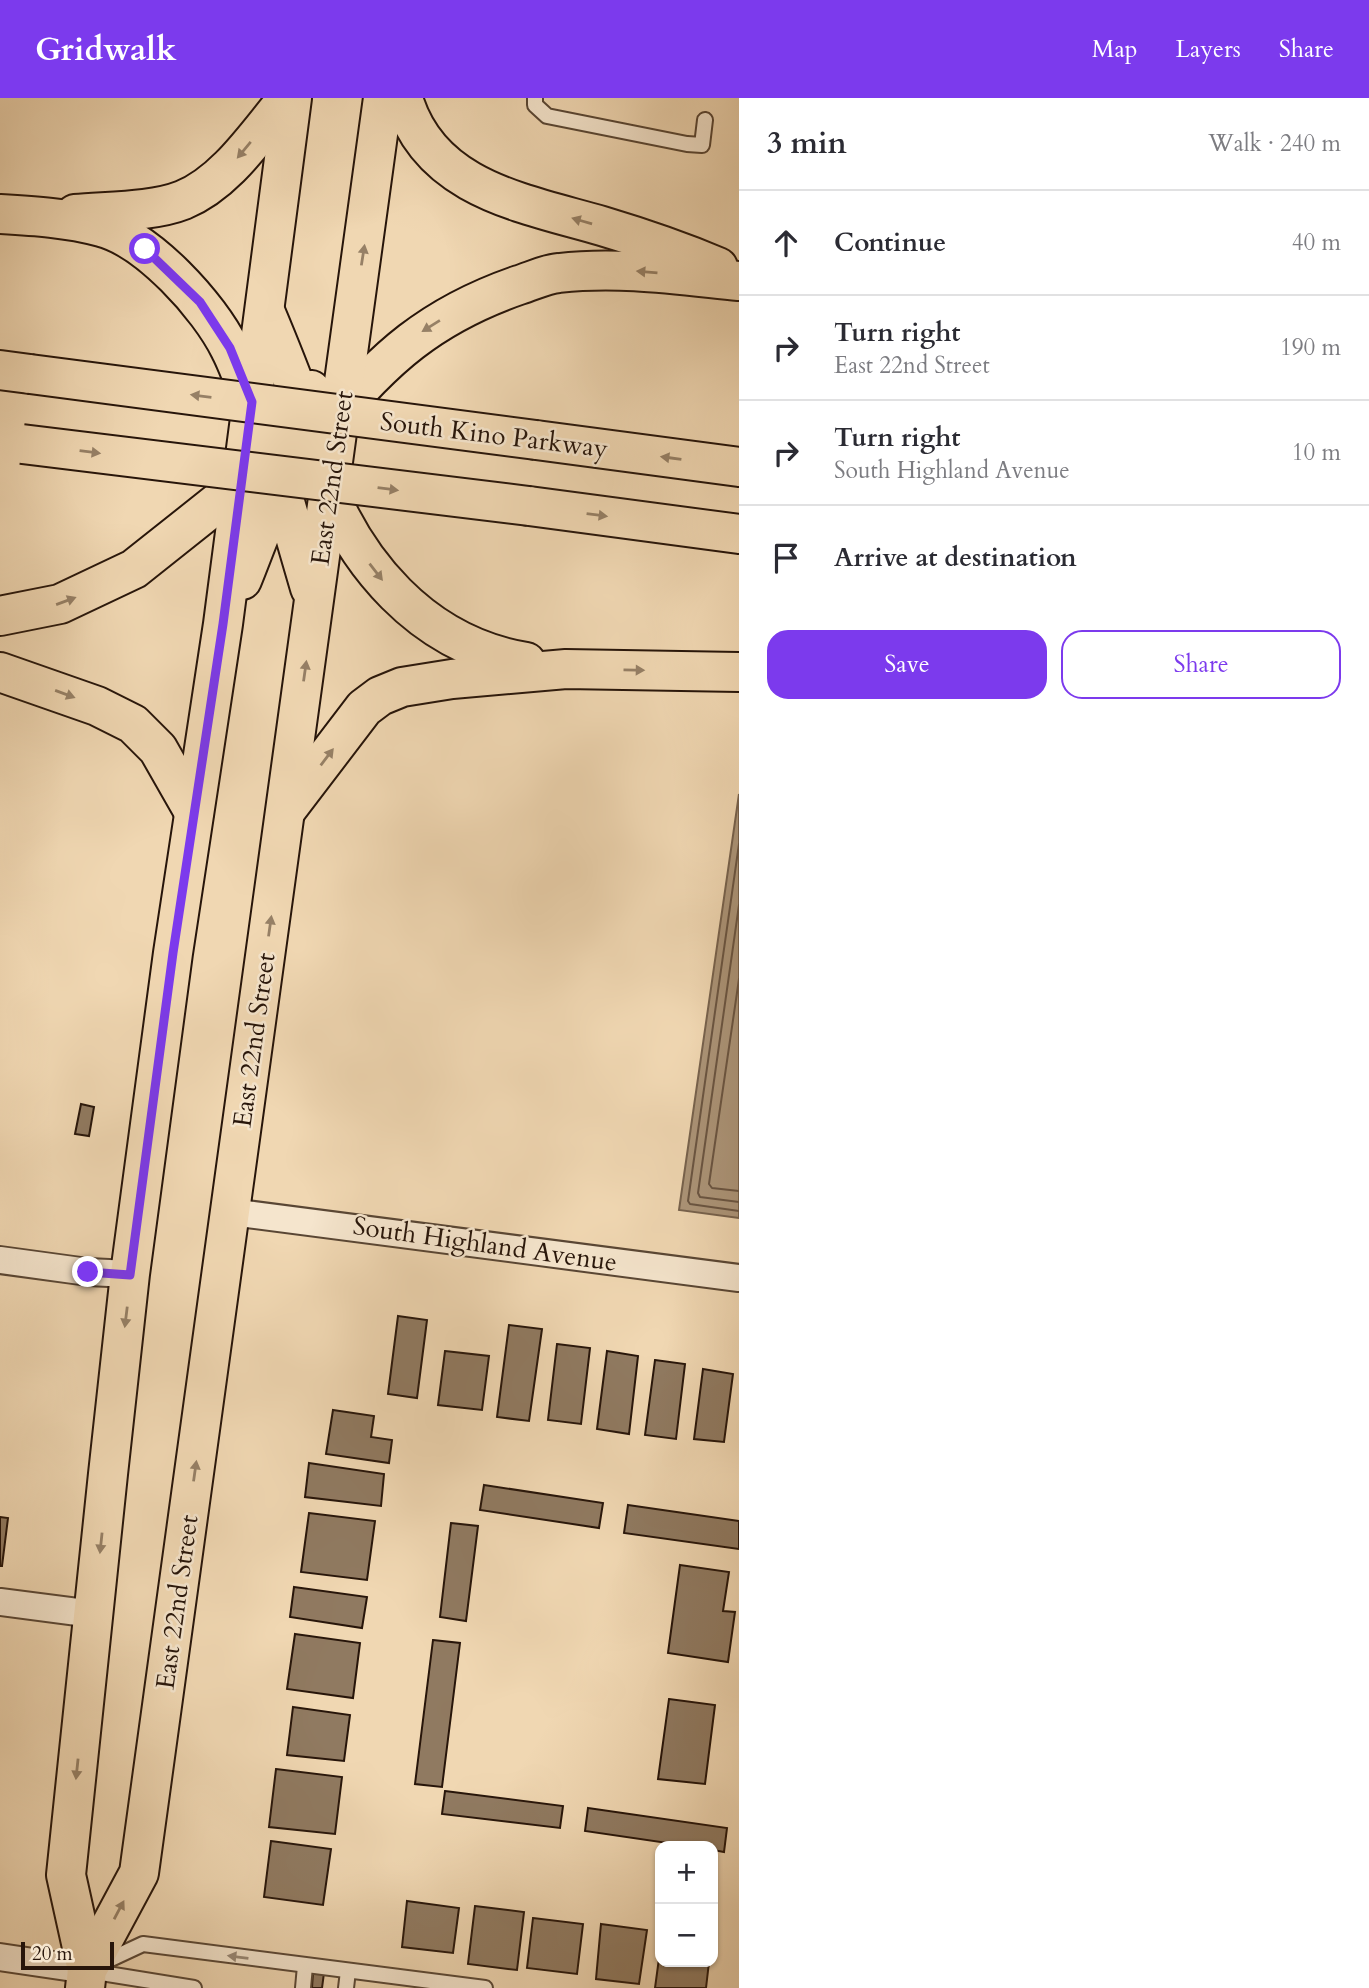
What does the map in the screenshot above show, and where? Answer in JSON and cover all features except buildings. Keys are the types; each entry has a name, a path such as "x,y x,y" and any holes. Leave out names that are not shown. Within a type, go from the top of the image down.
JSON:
{"main road":[{"path":"49,217 170,204 186,199 220,176 290,98"},
{"path":"86,1979 66,1875 93,1614 130,1275 194,812 223,624 290,98"},
{"name":"East 22nd Street","path":"86,1979 139,1873 383,98"},
{"path":"403,98 409,119 429,150 448,167 481,188 664,244 739,278"},
{"path":"0,214 49,217 104,227 145,249 200,302 230,348 270,446 314,604"},
{"path":"223,624 281,488 341,410 393,355 425,330 489,295 556,273 611,269 739,278"},
{"path":"264,308 303,406 318,466 347,530 389,589 426,621 457,641 516,661 566,669"},
{"path":"0,616 60,604 134,569 241,484 303,406 354,309"},
{"name":"South Kino Parkway","path":"15,372 739,467"},
{"path":"11,442 739,534"},
{"path":"285,811 364,708 380,696 402,687 427,681 566,669 739,672"},
{"path":"0,672 97,706 133,724 158,749 194,812"}],"street":[{"name":"South Highland Avenue","path":"231,1212 739,1278"},
{"path":"0,1260 130,1275"},
{"path":"0,1602 93,1614"},
{"path":"0,1957 86,1979"}],"lane":[{"path":"535,98 535,105 547,117 687,144 702,145 705,120"},
{"path":"86,1979 143,1944 348,1971 411,1983 485,1988"},
{"path":"303,1988 306,1966"},
{"path":"346,1988 348,1971"},
{"path":"86,1979 194,1988"}],"water":[{"path":"739,794 739,1218 679,1210"}],"route":[{"path":"88,1272 130,1275 252,402 230,348 200,302 145,249"}]}
